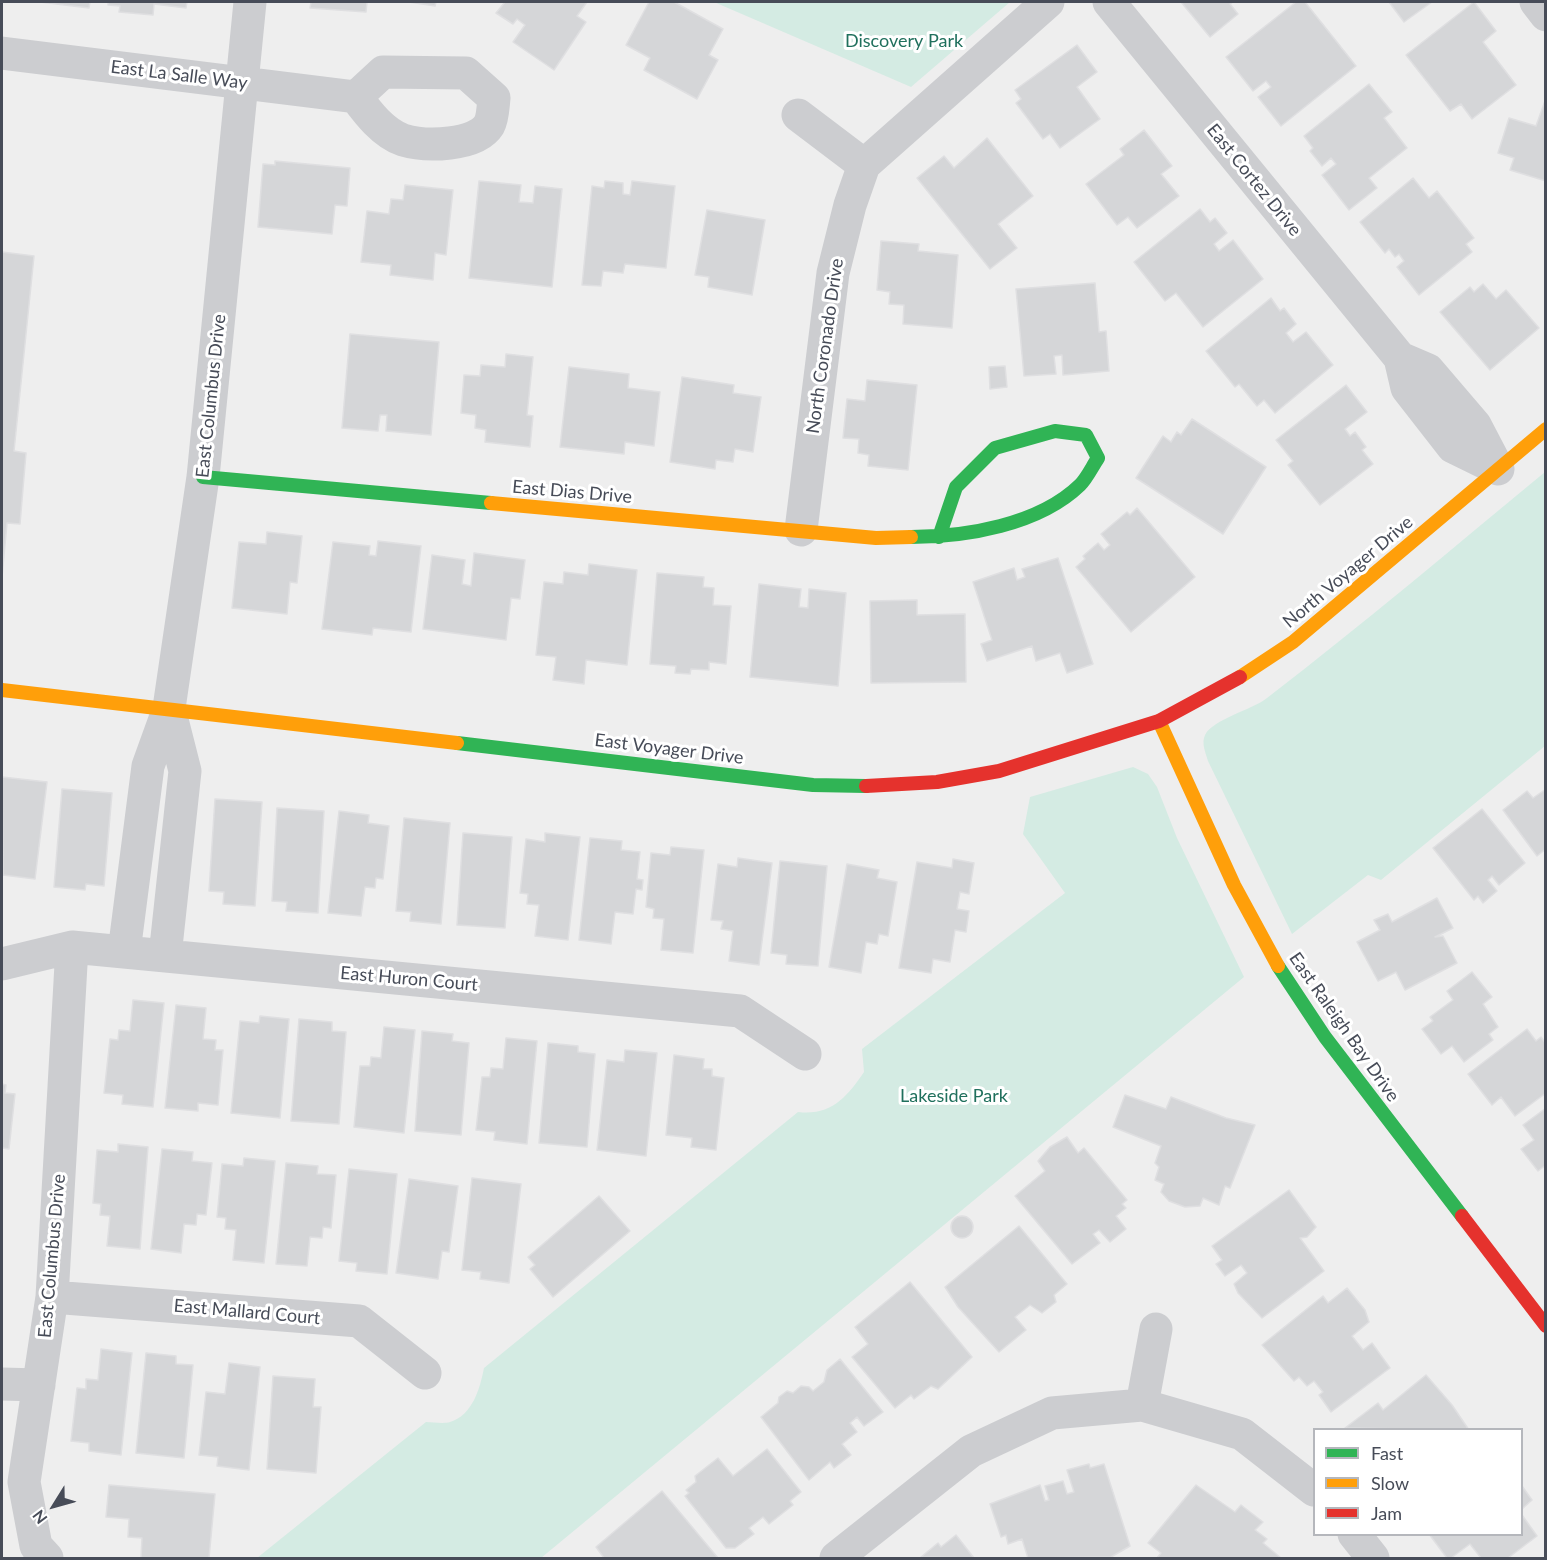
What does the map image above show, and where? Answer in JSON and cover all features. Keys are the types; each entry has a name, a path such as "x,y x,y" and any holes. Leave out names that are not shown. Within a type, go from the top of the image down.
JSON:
{"street":[{"name":"East Columbus Drive","path":"124,952 148,766 169,708 203,477 250,2"},
{"name":"North Coronado Drive","path":"801,530 833,273 850,205 864,165 1048,2"},
{"name":"East Cortez Drive","path":"1109,2 1400,357 1407,388 1453,447 1498,469"},
{"path":"1536,2 1545,15"},
{"name":"East La Salle Way","path":"2,53 356,97"},
{"path":"798,115 864,165"},
{"name":"North Voyager Drive","path":"1159,721 1253,670 1293,642 1545,429"},
{"name":"East Dias Drive","path":"203,477 876,538 939,537 1000,527 1058,502 1081,484 1098,458 1086,435 1055,431 995,448 956,487 939,537"},
{"path":"2,690 169,708"},
{"name":"East Columbus Drive","path":"165,956 184,771 169,708"},
{"name":"East Voyager Drive","path":"169,708 813,784 879,786 937,782 999,771 1159,721"},
{"name":"East Raleigh Bay Drive","path":"1159,721 1234,885 1287,981 1325,1037 1545,1326"},
{"name":"East Columbus Drive","path":"48,1558 36,1546 24,1482 52,1297 72,947"},
{"name":"East Huron Court","path":"2,964 72,947 740,1011 805,1054"},
{"name":"East Mallard Court","path":"52,1297 359,1322 425,1373"},
{"path":"1142,1405 1156,1329"},
{"path":"2,1384 39,1385"},
{"path":"836,1558 971,1450 1052,1413 1142,1405 1242,1434 1313,1489"},
{"path":"1356,1536 1373,1558"}],"green space":[{"name":"Discovery Park","path":"714,2 1010,2 911,87"},
{"path":"1545,472 1545,746 1381,880 1368,875 1292,934 1208,761 1204,745 1205,735 1209,729 1224,719 1267,698"},
{"name":"Lakeside Park","path":"1133,767 1148,774 1157,787 1177,838 1244,977 541,1558 257,1558 426,1422 448,1423 458,1418 474,1400 484,1368 798,1112 820,1111 829,1108 844,1097 864,1072 862,1049 1065,893 1023,834 1030,797"}],"building":[{"path":"40,2 90,2 89,8"},
{"path":"108,2 187,2 186,8 154,4 153,15 119,12 120,6 108,5"},
{"path":"311,2 367,2 366,12 310,8"},
{"path":"409,2 436,2 435,6"},
{"path":"505,2 587,2 577,16 586,22 554,70 513,42 525,25 517,19 513,24 496,13"},
{"path":"649,2 674,2 723,29 709,55 718,60 697,99 644,70 650,58 626,45"},
{"path":"1181,2 1233,2 1230,4 1238,14 1210,37"},
{"path":"1296,2 1305,2 1356,66 1281,126 1258,97 1271,87 1266,81 1253,91 1226,57"},
{"path":"1389,2 1432,2 1404,22"},
{"path":"1474,2 1496,31 1483,42 1516,85 1472,119 1461,104 1450,111 1406,55"},
{"path":"1077,45 1097,72 1077,87 1100,119 1060,148 1050,134 1043,139 1016,103 1021,99 1015,90"},
{"path":"1369,84 1392,112 1384,118 1407,148 1369,178 1377,188 1349,210 1322,175 1336,164 1331,158 1322,166 1310,151 1313,148 1304,136"},
{"path":"1546,98 1546,181 1510,170 1514,158 1498,153 1509,118 1536,126"},
{"path":"1144,130 1172,166 1161,174 1179,196 1137,228 1128,217 1117,225 1086,184 1124,155 1120,149"},
{"path":"987,138 1033,196 998,224 1017,248 990,269 917,178 944,156 954,168"},
{"path":"275,161 350,168 347,206 335,205 332,234 258,227 263,164 275,165"},
{"path":"1413,178 1429,198 1437,191 1474,238 1466,244 1472,252 1419,295 1397,267 1404,261 1399,254 1395,257 1389,249 1385,253 1360,222"},
{"path":"479,181 521,185 519,202 533,203 535,186 562,189 552,287 469,278"},
{"path":"605,181 623,183 623,194 630,195 632,181 675,186 666,268 625,264 623,273 603,271 601,286 582,285 592,186 604,188"},
{"path":"405,185 453,190 446,255 435,253 433,280 390,275 391,265 361,262 367,211 389,214 391,199 403,200"},
{"path":"1200,209 1210,222 1215,218 1227,233 1214,244 1219,251 1233,240 1263,279 1203,327 1176,293 1165,301 1134,262"},
{"path":"707,210 765,220 752,295 708,287 709,277 695,275"},
{"path":"881,241 919,244 918,251 958,255 952,328 903,324 904,305 889,304 890,292 877,290"},
{"path":"2,252 34,256 14,451 26,453 20,524 7,523 2,577"},
{"path":"1095,283 1099,332 1106,331 1109,371 1063,375 1062,355 1054,356 1056,374 1024,376 1016,289"},
{"path":"1483,284 1496,299 1506,290 1539,328 1490,370 1440,312 1470,287 1474,292"},
{"path":"1271,298 1280,311 1284,308 1296,324 1286,333 1293,342 1306,332 1333,365 1275,413 1264,400 1257,406 1239,384 1235,387 1206,351"},
{"path":"350,334 439,342 431,435 386,431 387,415 380,415 378,431 342,428"},
{"path":"506,354 533,357 527,415 533,416 530,447 485,442 486,430 475,428 476,415 461,413 464,375 480,376 481,365 505,367"},
{"path":"1005,366 1007,387 990,389 989,367"},
{"path":"569,367 629,374 628,388 660,392 654,446 625,442 624,454 560,447"},
{"path":"682,377 734,385 733,393 761,397 753,452 735,449 733,462 716,460 715,469 670,462"},
{"path":"867,380 917,385 908,470 868,466 869,455 858,453 859,439 843,438 847,399 865,401"},
{"path":"1346,385 1367,412 1345,429 1350,436 1355,432 1366,447 1362,450 1373,464 1320,505 1288,465 1293,461 1276,440"},
{"path":"1192,419 1266,467 1223,534 1136,478 1163,436 1171,442 1177,432 1181,435"},
{"path":"1137,508 1195,577 1131,632 1076,567 1085,559 1083,556 1098,543 1104,550 1110,545 1101,534 1127,512 1130,515"},
{"path":"267,532 302,536 297,583 290,582 287,614 232,608 239,542 266,544"},
{"path":"378,541 421,546 411,632 373,628 372,635 322,629 333,542 370,546 369,555 376,556"},
{"path":"474,553 525,560 520,599 511,598 506,640 423,629 432,555 465,560 462,584 471,586"},
{"path":"1058,558 1093,664 1067,673 1060,653 1036,661 1032,646 987,661 981,644 992,640 973,582 1014,568 1017,580 1025,577 1022,569"},
{"path":"589,564 637,570 627,665 586,660 584,684 553,680 556,657 536,655 544,582 563,584 564,572 588,575"},
{"path":"657,573 704,577 703,587 714,588 713,605 731,606 726,664 709,662 709,670 691,669 690,674 675,673 676,666 650,664"},
{"path":"759,584 801,589 799,607 808,608 809,589 846,593 838,686 750,677"},
{"path":"917,600 917,615 965,614 966,682 871,683 870,601"},
{"path":"2,777 47,782 35,879 3,875"},
{"path":"62,789 112,793 104,886 86,884 85,890 54,887"},
{"path":"1546,789 1546,849 1537,856 1503,810 1527,791 1533,798"},
{"path":"215,799 262,802 255,906 223,904 224,892 209,891"},
{"path":"277,808 324,811 318,913 286,911 287,902 272,901"},
{"path":"1482,809 1525,863 1499,885 1492,876 1488,880 1497,891 1483,903 1478,896 1474,900 1433,848"},
{"path":"339,811 369,815 368,823 389,826 383,879 376,878 375,888 365,887 361,916 328,913"},
{"path":"404,818 450,823 441,924 410,921 411,912 396,911"},
{"path":"463,833 512,837 505,928 457,925"},
{"path":"545,833 580,837 568,940 535,936 539,905 527,904 528,894 520,893 526,839 545,842"},
{"path":"590,838 622,841 621,850 640,852 637,879 643,880 642,890 636,889 633,914 615,912 611,944 579,940"},
{"path":"671,847 704,850 693,953 661,950 664,919 653,918 654,909 646,907 651,853 670,855"},
{"path":"738,858 772,863 759,965 729,961 733,931 721,929 723,921 711,920 718,864 737,867"},
{"path":"953,859 974,863 969,894 960,892 957,909 969,911 966,932 955,930 950,962 933,959 931,973 899,968 917,862 952,868"},
{"path":"780,861 827,866 818,966 786,964 787,955 771,953"},
{"path":"847,864 879,870 877,878 897,882 888,936 879,934 877,944 866,942 861,973 829,967"},
{"path":"1437,898 1453,928 1435,937 1443,936 1457,963 1405,990 1396,972 1378,981 1357,942 1380,930 1374,920 1388,914 1392,922"},
{"path":"1472,972 1492,997 1483,1004 1498,1027 1489,1034 1493,1040 1464,1062 1452,1046 1441,1054 1422,1029 1433,1021 1430,1017 1453,1000 1447,991"},
{"path":"133,1000 164,1003 153,1107 122,1104 123,1095 104,1093 110,1039 118,1040 119,1030 130,1031"},
{"path":"176,1005 206,1008 203,1039 216,1040 215,1050 223,1050 218,1105 198,1103 198,1111 165,1108"},
{"path":"260,1016 289,1019 280,1118 231,1113 240,1021 259,1023"},
{"path":"299,1019 332,1022 332,1031 346,1032 339,1124 291,1121"},
{"path":"384,1027 415,1030 404,1133 354,1127 360,1066 370,1066 371,1057 381,1058"},
{"path":"1527,1029 1536,1041 1541,1037 1546,1044 1546,1093 1515,1116 1501,1097 1492,1105 1468,1074"},
{"path":"422,1031 453,1034 452,1041 469,1043 461,1135 415,1131"},
{"path":"506,1038 537,1041 527,1144 494,1140 495,1132 476,1130 482,1077 490,1077 491,1068 503,1069"},
{"path":"548,1043 578,1046 578,1052 595,1054 587,1147 539,1143"},
{"path":"625,1050 657,1053 646,1156 597,1150 607,1060 624,1062"},
{"path":"674,1055 704,1059 703,1069 712,1069 712,1076 724,1078 716,1150 691,1147 692,1138 666,1135"},
{"path":"2,1084 6,1085 5,1093 15,1094 9,1149 2,1148"},
{"path":"1125,1095 1166,1109 1171,1097 1226,1118 1255,1125 1230,1188 1225,1186 1219,1205 1203,1198 1200,1206 1185,1207 1169,1201 1161,1192 1164,1184 1155,1180 1159,1167 1155,1163 1161,1146 1113,1127"},
{"path":"1546,1108 1546,1165 1538,1171 1521,1149 1534,1140 1523,1125"},
{"path":"1067,1137 1078,1153 1084,1148 1127,1200 1122,1204 1126,1208 1116,1216 1126,1229 1110,1242 1099,1230 1093,1234 1100,1243 1072,1264 1015,1196 1045,1171 1038,1161 1050,1147"},
{"path":"118,1144 148,1147 140,1249 107,1246 110,1216 100,1215 101,1204 93,1203 97,1150 118,1152"},
{"path":"162,1149 193,1152 192,1161 212,1163 206,1215 197,1214 196,1225 184,1224 181,1253 151,1249"},
{"path":"244,1158 275,1161 264,1263 233,1260 236,1230 225,1229 226,1218 217,1217 222,1164 243,1166"},
{"path":"286,1163 318,1166 317,1174 336,1175 331,1228 323,1227 322,1238 310,1237 307,1266 276,1264"},
{"path":"349,1169 397,1174 387,1274 356,1271 357,1263 339,1261"},
{"path":"472,1178 521,1184 509,1283 480,1279 481,1272 462,1270"},
{"path":"409,1179 458,1186 449,1252 442,1251 438,1279 396,1273"},
{"path":"1289,1190 1316,1227 1307,1237 1300,1238 1324,1271 1262,1318 1238,1293 1234,1284 1247,1273 1241,1265 1225,1276 1216,1264 1222,1260 1212,1246"},
{"path":"599,1196 630,1231 553,1297 530,1269 535,1265 528,1257"},
{"path":"962,1216 970,1219 973,1227 970,1235 962,1238 954,1235 951,1227 954,1219"},
{"path":"1019,1226 1067,1284 1054,1295 1056,1302 1042,1313 1030,1305 1015,1317 1026,1330 999,1352 958,1307 945,1287"},
{"path":"910,1282 972,1357 938,1389 931,1386 914,1399 911,1395 895,1408 852,1357 868,1344 855,1327"},
{"path":"1347,1288 1365,1310 1369,1322 1352,1336 1363,1350 1372,1343 1390,1368 1331,1412 1319,1395 1323,1392 1314,1381 1307,1386 1299,1377 1294,1381 1262,1345 1323,1296 1328,1303"},
{"path":"101,1349 132,1353 121,1455 89,1451 89,1443 71,1441 77,1388 86,1389 86,1379 98,1380"},
{"path":"146,1353 176,1356 176,1364 193,1365 184,1458 136,1453"},
{"path":"840,1359 883,1412 864,1426 857,1417 850,1423 857,1432 842,1444 851,1455 834,1468 830,1462 809,1480 761,1417 778,1403 779,1397 787,1391 793,1393 801,1386 809,1387 813,1391 824,1382 827,1370"},
{"path":"229,1363 260,1367 249,1470 217,1466 218,1457 199,1455 206,1392 225,1394"},
{"path":"1426,1375 1452,1405 1468,1428 1345,1428 1378,1403 1383,1410"},
{"path":"273,1376 315,1379 313,1407 321,1407 316,1473 267,1469"},
{"path":"767,1449 801,1492 790,1501 793,1505 769,1524 763,1517 749,1528 754,1534 735,1548 726,1548 685,1496 689,1493 686,1490 696,1482 695,1476 718,1458 733,1476"},
{"path":"1089,1464 1090,1468 1104,1464 1130,1546 1111,1557 1028,1558 1022,1539 1008,1544 1006,1535 1001,1537 990,1504 1040,1485 1045,1501 1049,1500 1045,1486 1063,1481 1067,1494 1074,1492 1067,1470"},
{"path":"109,1485 215,1494 209,1558 141,1558 142,1538 128,1537 129,1519 106,1517"},
{"path":"1196,1485 1235,1512 1241,1505 1263,1522 1255,1530 1267,1539 1263,1543 1281,1558 1157,1558 1161,1553 1148,1543"},
{"path":"1523,1487 1532,1500 1523,1508"},
{"path":"662,1491 718,1558 604,1558 596,1547"},
{"path":"1523,1516 1537,1536 1508,1558 1481,1558 1470,1544 1451,1558 1447,1558 1430,1536 1523,1536"},
{"path":"956,1535 974,1558 921,1557 938,1543 941,1547"}],"traffic: fast":[{"path":"911,537 932,536 954,534 1000,526 1023,519 1063,499 1080,485 1098,458 1086,435 1055,431 995,448 956,487 939,537"},
{"path":"203,477 491,503"},
{"path":"457,743 813,785 866,786"},
{"path":"1278,966 1325,1037 1462,1216"}],"traffic: slow":[{"path":"1240,677 1293,642 1546,429"},
{"path":"491,503 876,538 911,537"},
{"path":"2,690 457,743"},
{"path":"1159,721 1234,885 1278,966"}],"traffic: jam":[{"path":"866,786 937,782 999,771 1159,721 1240,677"},
{"path":"1462,1216 1546,1326"}]}
